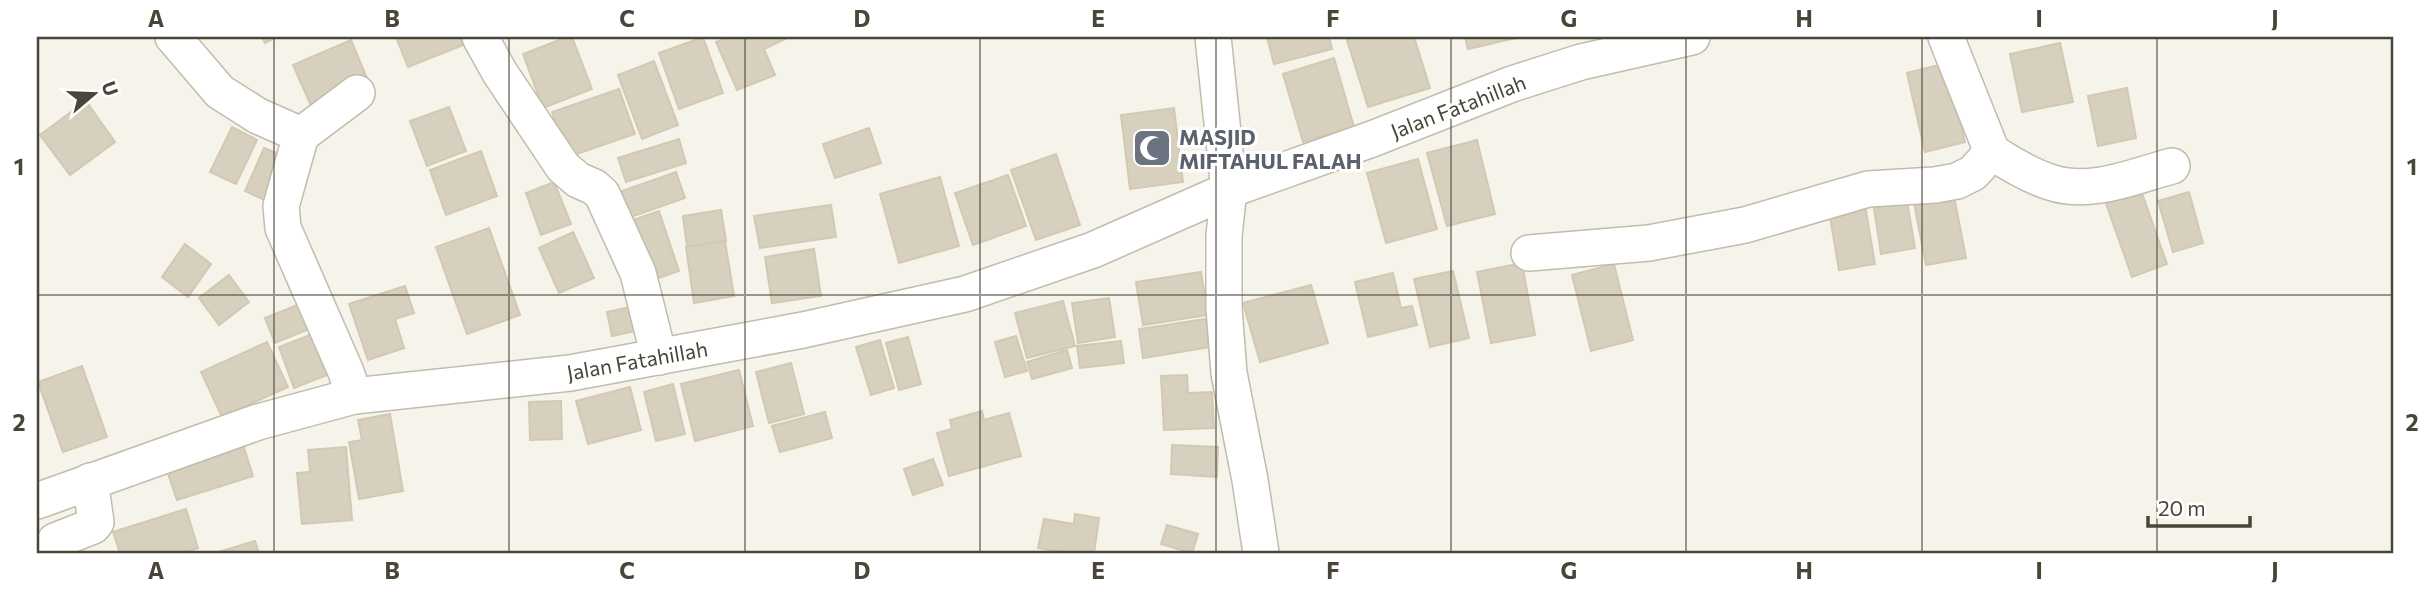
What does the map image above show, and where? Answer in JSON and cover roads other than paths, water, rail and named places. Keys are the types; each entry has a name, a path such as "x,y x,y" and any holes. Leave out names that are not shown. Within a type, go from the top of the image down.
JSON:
{"street":[{"path":"173,37 220,92 258,116 301,135"},
{"path":"480,37 500,74 563,167 601,194 638,273 659,357"},
{"path":"1213,37 1229,190 1224,235 1224,308 1229,373 1261,553"},
{"name":"Jalan Fatahillah","path":"37,501 258,422 354,396 570,373 803,330 965,294 1093,250 1229,190 1372,139 1512,84 1581,62 1692,37"},
{"path":"1946,37 1992,152 2049,182 2072,187 2101,185 2172,166"},
{"path":"354,396 283,228 281,206 301,135 357,93"},
{"path":"1529,254 1649,243 1745,225 1868,189 1957,181 1973,173 1992,152"},
{"path":"54,553 55,541 93,526 96,522 90,481"}],"place":[{"name":"MASJID MIFTAHUL FALAH","path":"1152,148"}]}
